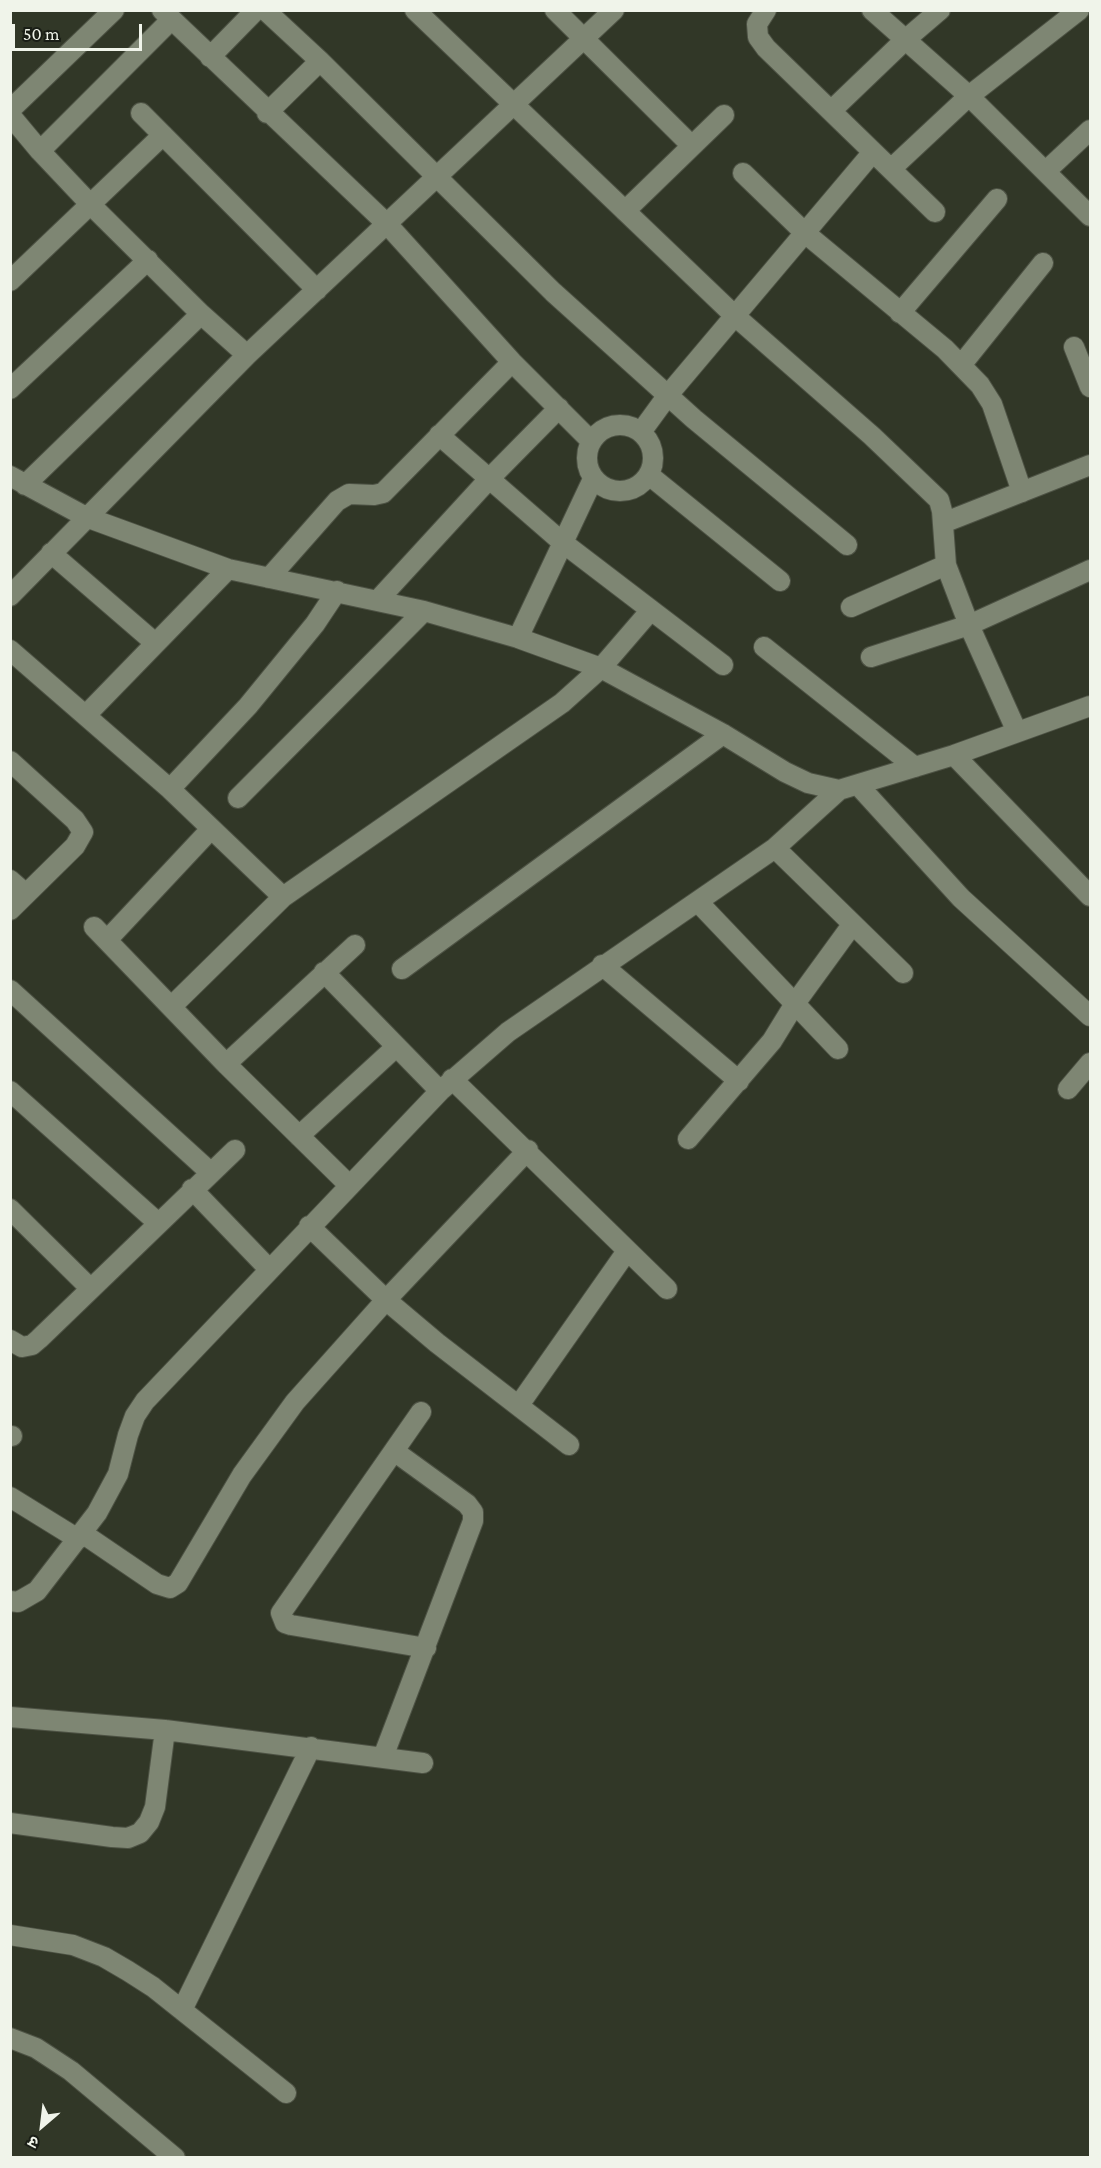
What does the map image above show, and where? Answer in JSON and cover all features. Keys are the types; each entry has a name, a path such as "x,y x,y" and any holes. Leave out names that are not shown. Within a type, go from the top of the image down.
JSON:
{"street":[{"path":"114,10 10,112 40,151 91,204 201,314 247,356"},
{"path":"210,57 256,10"},
{"path":"265,10 438,176 536,276 755,471 847,545"},
{"path":"415,10 735,316 930,489 939,500 946,565 969,624 1017,732"},
{"path":"555,10 692,146"},
{"path":"11,593 247,356 614,10"},
{"path":"766,10 757,24 758,37 766,48 892,168 934,212"},
{"path":"872,10 969,96 1090,216"},
{"path":"832,110 940,10"},
{"path":"892,168 969,96 1079,10"},
{"path":"40,151 166,15 267,113 387,224 512,362 591,441"},
{"path":"267,113 320,61"},
{"path":"141,113 317,290"},
{"path":"625,211 724,115"},
{"path":"1046,171 1090,130"},
{"path":"10,280 163,135"},
{"path":"641,432 668,395 873,152"},
{"path":"743,173 805,233 962,364 992,404 1023,492"},
{"path":"900,313 997,199"},
{"path":"10,389 148,260"},
{"path":"962,364 1043,263"},
{"path":"201,314 18,480 86,517 228,569 379,599 518,638 601,668 723,734 785,772 808,783 839,790 859,786 954,755 1090,706"},
{"path":"1074,347 1090,387"},
{"path":"269,578 337,501 349,494 383,493 512,362"},
{"path":"379,599 490,478 560,408"},
{"path":"624,425 641,432 652,450 654,463 649,476 640,485 628,491 615,492 603,487 593,479 587,467 586,454 591,441 599,431 611,426 624,425"},
{"path":"439,435 562,542 723,665"},
{"path":"943,523 1090,465"},
{"path":"649,476 780,581"},
{"path":"518,638 593,479"},
{"path":"51,553 154,642"},
{"path":"851,607 946,565"},
{"path":"87,714 154,642 228,569"},
{"path":"871,657 969,624 1090,570"},
{"path":"170,789 248,706 315,624 337,591"},
{"path":"172,1006 283,897 525,731 562,703 601,668 651,610"},
{"path":"238,798 424,611"},
{"path":"764,646 915,767"},
{"path":"10,650 87,714 170,789 283,897"},
{"path":"402,969 723,734"},
{"path":"954,755 1090,896"},
{"path":"10,761 75,820 83,832 75,846 10,910"},
{"path":"859,786 961,898 1090,1016"},
{"path":"10,1601 18,1602 37,1591 80,1536 118,1474 128,1435 140,1409 309,1226 446,1085 508,1032 602,965 775,848 839,790"},
{"path":"211,829 101,933 226,1064 349,1185"},
{"path":"775,848 903,973"},
{"path":"10,880 26,894"},
{"path":"698,902 796,1002 838,1049"},
{"path":"688,1139 772,1041 796,1002 852,925"},
{"path":"226,1064 355,945"},
{"path":"602,965 740,1081"},
{"path":"324,972 396,1047 528,1150 667,1289"},
{"path":"10,990 210,1172"},
{"path":"299,1136 396,1047"},
{"path":"1068,1089 1090,1063"},
{"path":"10,1091 157,1222"},
{"path":"10,1340 22,1347 32,1345 157,1222 235,1150"},
{"path":"10,1497 80,1536 157,1584 170,1588 178,1583 258,1450 295,1402 386,1300 528,1150"},
{"path":"192,1189 269,1269"},
{"path":"10,1209 90,1288"},
{"path":"309,1226 386,1300 569,1445"},
{"path":"519,1406 627,1251"},
{"path":"421,1412 284,1606 281,1618 291,1625 426,1648"},
{"path":"383,1757 471,1531 473,1512 460,1497 394,1451"},
{"path":"10,1717 165,1730 423,1762"},
{"path":"10,1823 112,1837 128,1838 140,1833 149,1822 155,1807 165,1730"},
{"path":"182,2010 311,1747"},
{"path":"10,1935 47,1939 104,1957 153,1987 286,2093"},
{"path":"10,2038 36,2048 70,2071 175,2157"}]}
